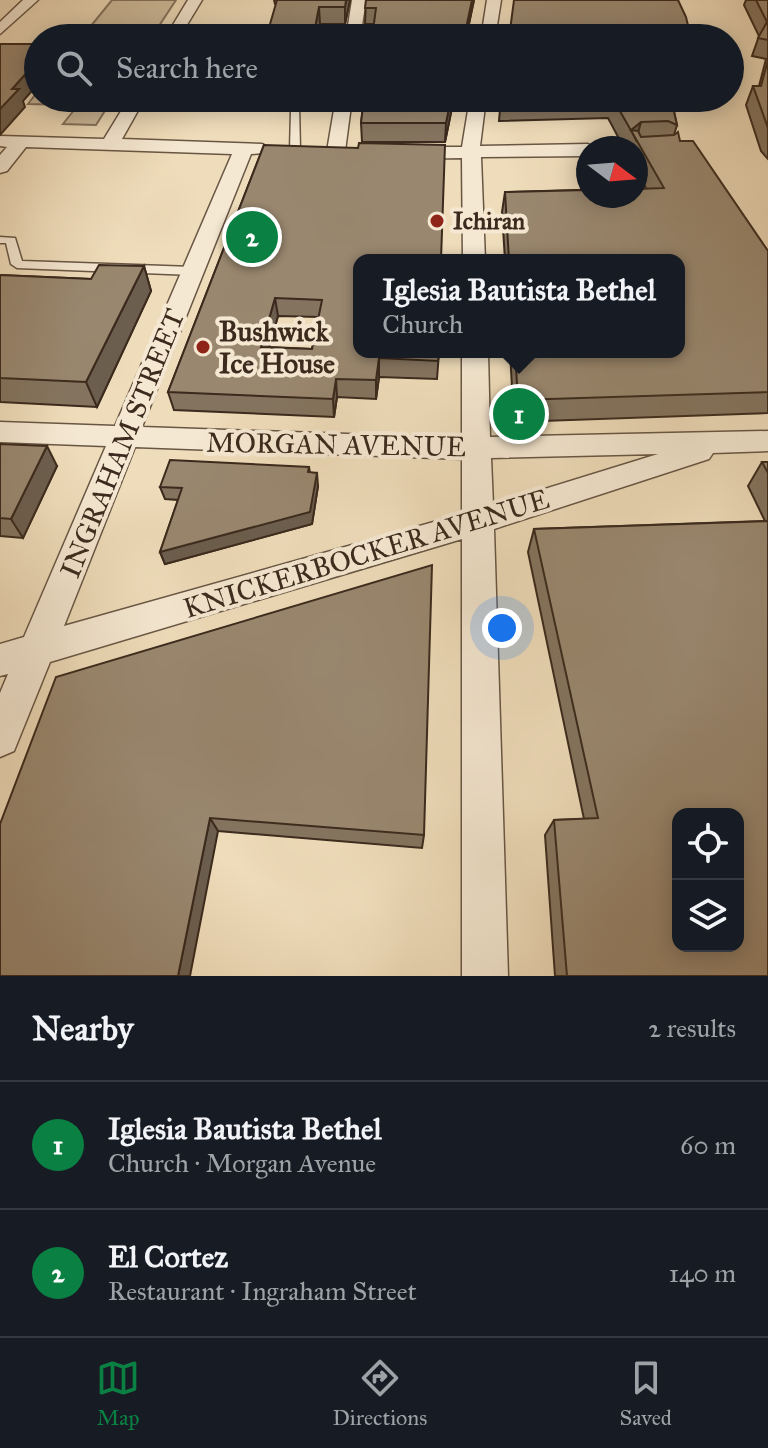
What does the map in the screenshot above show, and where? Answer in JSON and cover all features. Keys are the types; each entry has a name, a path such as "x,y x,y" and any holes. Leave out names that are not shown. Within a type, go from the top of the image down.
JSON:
{"street":[{"path":"0,30 31,0"},
{"path":"180,24 195,0"},
{"path":"355,24 359,0"},
{"path":"490,24 494,0"},
{"path":"110,144 129,112"},
{"path":"0,141 322,151 338,112"},
{"path":"474,254 472,153 476,112"},
{"path":"0,167 22,141"},
{"name":"INGRAHAM STREET","path":"0,738 244,148"},
{"path":"392,152 576,150"},
{"path":"475,358 485,976"},
{"name":"MORGAN AVENUE","path":"0,432 122,439 476,448 768,441"},
{"name":"KNICKERBOCKER AVENUE","path":"0,660 478,522 731,441"}],"lane":[{"path":"299,112 322,151"},
{"path":"0,240 11,240 17,264 193,271"}],"shaded area":[{"path":"112,0 176,0 160,24 92,24"},
{"path":"72,112 104,112 96,125 63,124"}],"building":[{"path":"277,0 346,0 345,7 319,7 316,24 270,24"},
{"path":"366,0 472,0 467,24 374,24 376,8 365,8"},
{"path":"514,0 678,0 688,24 511,24"},
{"path":"756,0 768,0 768,40 758,38 767,22"},
{"path":"0,44 24,44 24,76 12,89 19,89 0,109"},
{"path":"768,60 768,128 753,86 761,86"},
{"path":"362,112 448,112 446,123 361,123"},
{"path":"620,112 674,112 677,125 668,121 641,122 631,130 638,131 640,136 634,136"},
{"path":"678,132 680,141 693,141 768,251 768,392 518,400 515,358 685,358 685,254 509,254 505,192 576,190 576,208 648,208 648,189 664,188 648,160 648,137"},
{"path":"359,143 445,145 441,254 353,254 353,358 379,358 376,380 336,379 333,399 168,392 264,145 358,148","holes":["275,298 322,300 312,349 261,347"]},
{"path":"99,265 144,266 86,382 0,378 0,275 91,279"},
{"path":"379,358 438,358 438,361"},
{"path":"0,444 47,446 11,519 0,518"},
{"path":"170,460 309,467 308,472 317,473 310,512 160,552 182,488 160,487"},
{"path":"768,521 768,976 567,976 554,820 598,818 534,529"},
{"path":"432,565 424,835 210,818 178,976 0,976 0,824 56,677"}],"place":[{"name":"Ichiran","path":"437,221"},
{"name":"El Cortez","path":"252,237"},
{"name":"Bushwick Ice House","path":"203,347"},
{"name":"Iglesia Bautista Bethel","path":"519,414"}]}
